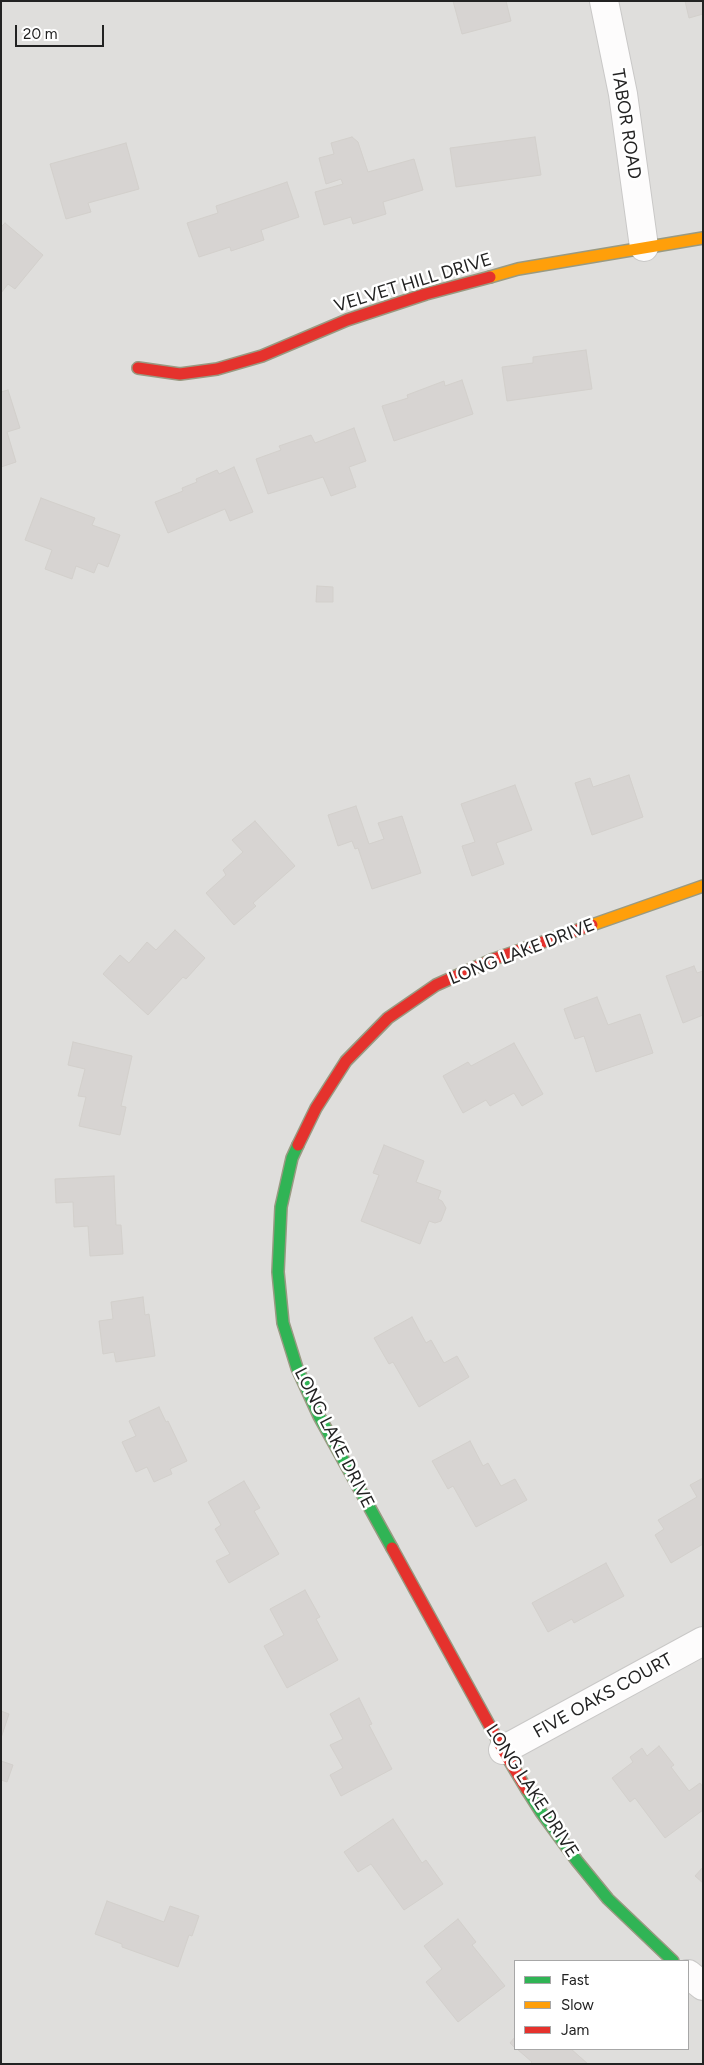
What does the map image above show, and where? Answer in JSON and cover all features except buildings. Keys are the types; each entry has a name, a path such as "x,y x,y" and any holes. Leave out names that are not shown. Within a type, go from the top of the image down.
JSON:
{"street":[{"name":"TABOR ROAD","path":"604,1 623,94 644,247"},
{"name":"VELVET HILL DRIVE","path":"138,368 180,374 217,369 262,356 347,320 426,294 518,269 703,238"},
{"name":"LONG LAKE DRIVE","path":"672,1960 608,1899 577,1861 541,1812 503,1750 319,1416 297,1368 283,1323 278,1272 281,1207 292,1158 316,1108 346,1061 388,1018 436,985 494,959 703,886"},
{"name":"FIVE OAKS COURT","path":"503,1750 703,1641"},
{"path":"689,1975 703,1986"}],"shaded area":[{"path":"1,1 703,1 703,2064 1,2064"}],"traffic: fast":[{"path":"298,1145 292,1158 281,1207 278,1272 283,1323 297,1368 319,1416 392,1548"},
{"path":"527,1790 577,1861 608,1899 672,1960"}],"traffic: slow":[{"path":"490,277 518,269 703,238"},
{"path":"592,925 703,886"}],"traffic: jam":[{"path":"138,368 180,374 217,369 262,356 347,320 426,294 490,277"},
{"path":"298,1145 316,1108 346,1061 388,1018 436,985 494,959 592,925"},
{"path":"392,1548 527,1790"}]}
